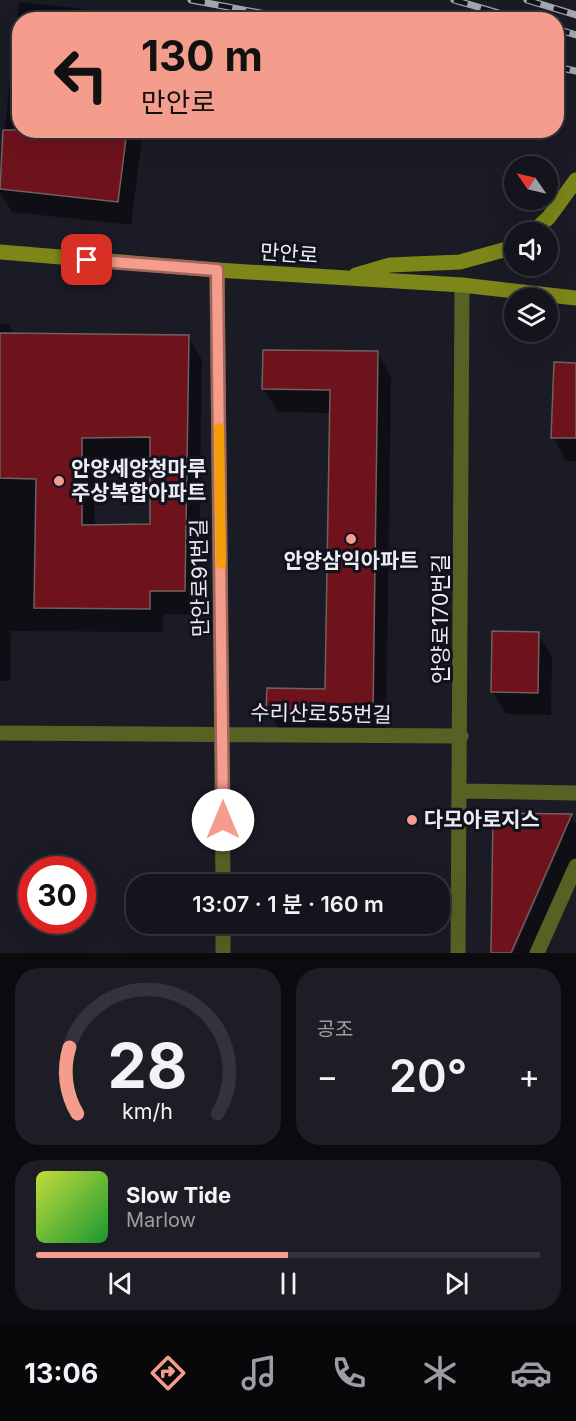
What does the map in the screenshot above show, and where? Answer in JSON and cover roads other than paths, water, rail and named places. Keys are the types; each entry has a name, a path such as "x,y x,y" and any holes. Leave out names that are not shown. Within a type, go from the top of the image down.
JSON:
{"street":[{"path":"544,222 576,180"},
{"path":"346,279 390,265 460,262 504,250"},
{"name":"만안로","path":"0,252 217,270 462,285 576,298"},
{"name":"만안로91번길","path":"217,270 223,874"},
{"name":"안양로170번길","path":"458,953 461,791 462,285"},
{"name":"수리산로55번길","path":"0,733 461,736"},
{"path":"461,791 576,793"},
{"path":"537,953 576,866"},
{"path":"223,934 223,953"}],"railway":[{"path":"191,0 255,12"},
{"path":"454,0 495,12"},
{"path":"527,0 576,15"},
{"path":"564,31 576,35"},
{"path":"564,69 576,71"}],"place":[{"name":"안양세양청마루 주상복합아파트","path":"59,481"},
{"name":"안양삼익아파트","path":"351,539"},
{"name":"다모아로지스","path":"412,820"}]}
